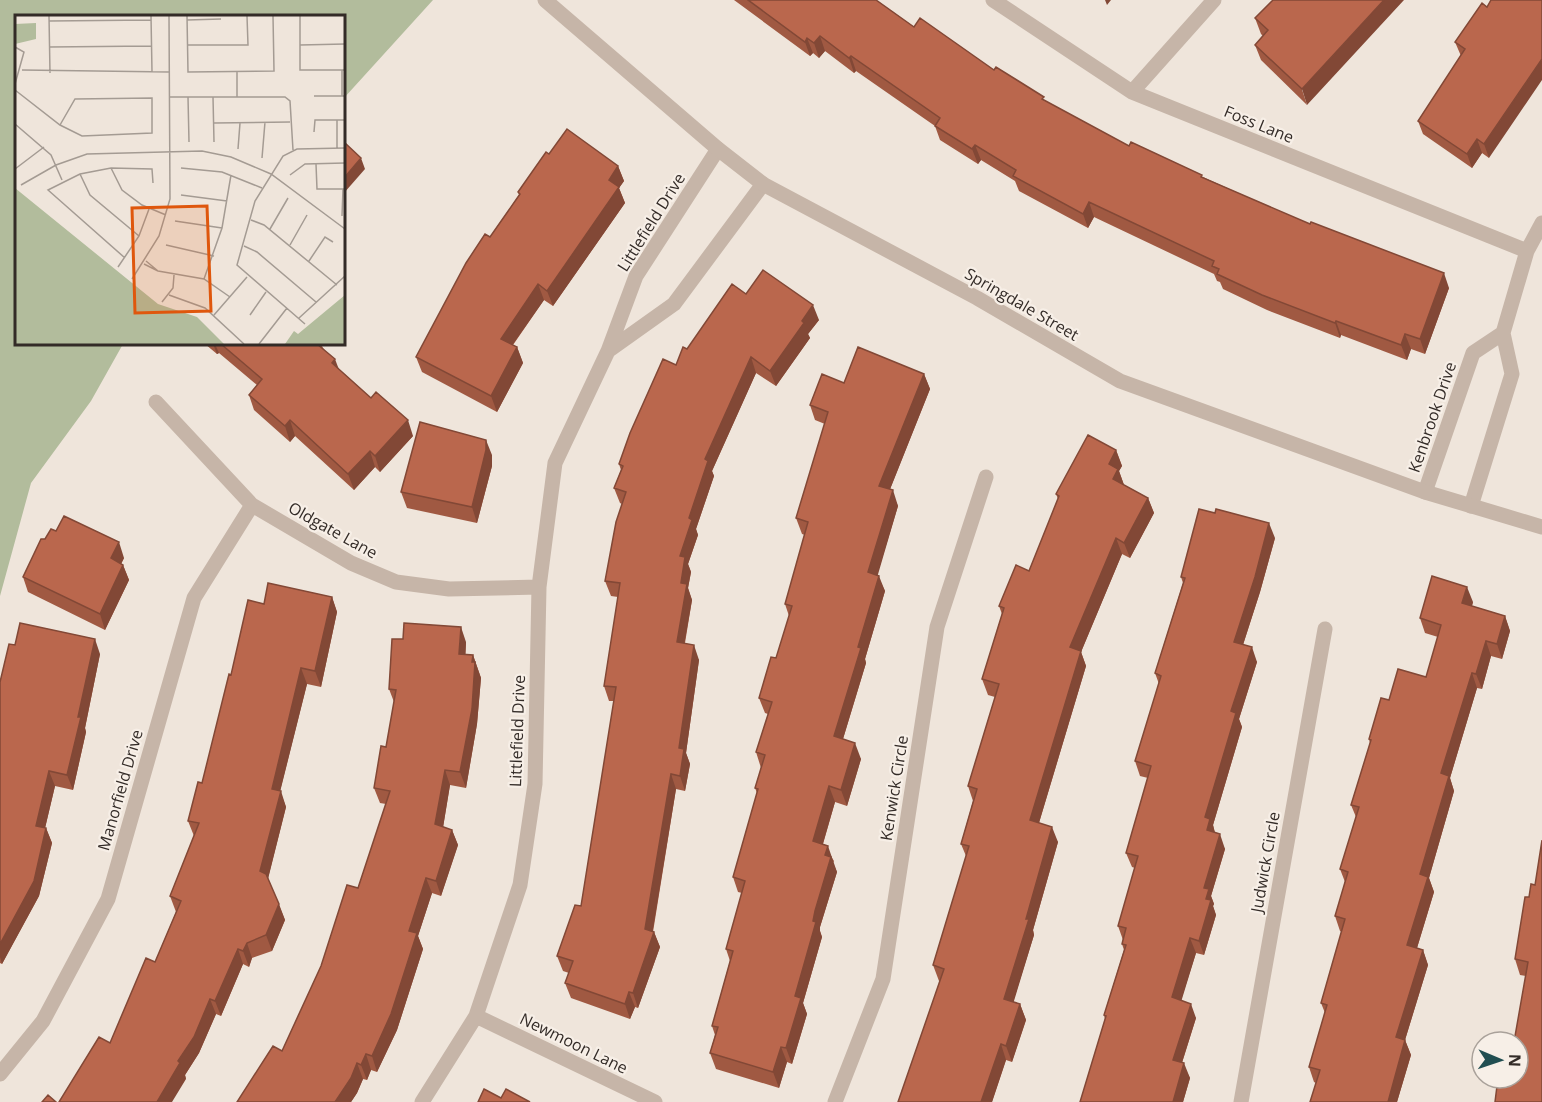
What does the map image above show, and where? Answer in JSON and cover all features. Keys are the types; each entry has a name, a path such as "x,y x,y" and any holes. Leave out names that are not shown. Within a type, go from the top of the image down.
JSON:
{"street":[{"name":"Springdale Street","path":"545,0 718,149 763,184 977,298 1120,381 1425,492 1542,527"},
{"name":"Foss Lane","path":"993,0 1132,92 1527,251"},
{"path":"1132,92 1214,0"},
{"name":"Littlefield Drive","path":"422,1102 476,1016 520,885 535,784 539,587 555,463 608,351 636,276 718,149"},
{"name":"Littlefield Drive","path":"608,351 674,304 763,184"},
{"path":"1471,506 1512,374 1503,333 1527,251 1542,223"},
{"name":"Kenbrook Drive","path":"1425,492 1473,353 1503,333"},
{"name":"Oldgate Lane","path":"156,402 252,505 351,562 396,582 449,589 539,587"},
{"name":"Kenwick Circle","path":"835,1102 883,979 937,627 986,477"},
{"name":"Manorfield Drive","path":"0,1074 43,1021 108,899 194,598 252,505"},
{"name":"Judwick Circle","path":"1241,1102 1325,629"},
{"name":"Newmoon Lane","path":"476,1016 656,1102"}],"green space":[{"path":"0,0 433,0 345,97 345,15 15,15 15,345 122,345 91,401 31,483 0,596"}],"building":[{"path":"748,0 876,0 914,27 920,18 994,70 996,67 1044,97 1042,99 1129,146 1131,142 1202,175 1201,177 1310,224 1311,222 1444,273 1420,339 1405,334 1401,345 1336,321 1335,323 1262,295 1217,274 1219,269 1212,266 1214,261 1089,202 1083,214 1013,176 1016,170 975,145 972,149 935,126 940,118 851,56 849,58 820,36 814,43 807,38 805,42"},
{"path":"1273,0 1384,0 1302,89 1255,45 1268,30 1255,18"},
{"path":"1491,0 1542,0 1542,59 1484,144 1477,139 1467,154 1418,121 1465,49 1455,42 1482,3 1487,7"},
{"path":"567,129 618,166 609,180 619,187 547,291 538,284 501,339 517,347 491,396 416,357 466,263 485,234 490,237 546,152 549,154"},
{"path":"345,143 361,158 345,177"},
{"path":"763,270 813,305 802,321 804,323 770,371 751,357 705,459 708,461 689,518 692,520 680,556 685,557 681,583 687,584 677,642 694,645 679,748 684,749 680,776 671,774 645,929 654,932 633,993 629,992 625,1004 565,983 573,961 557,956 575,905 581,906 616,687 604,686 620,583 605,581 616,522 626,492 614,488 623,466 619,464 630,433 663,359 676,365 683,347 687,349 732,284 746,294"},
{"path":"222,345 318,345 335,359 332,363 371,398 376,392 408,420 375,456 370,451 348,474 290,420 285,426 249,395 262,379"},
{"path":"858,347 924,374 879,486 893,490 868,572 879,576 858,647 861,648 834,736 855,743 841,790 829,786 813,841 828,846 825,855 831,857 815,911 813,921 816,922 795,996 801,998 786,1048 781,1047 773,1072 710,1053 718,1027 712,1026 733,951 726,949 745,881 733,877 758,789 755,788 765,755 756,752 772,702 759,698 771,657 776,658 792,606 785,604 808,522 796,518 828,412 810,405 822,374 844,383"},
{"path":"420,422 486,440 486,450 472,507 401,492"},
{"path":"1088,435 1116,450 1109,464 1118,469 1113,479 1148,498 1124,543 1116,538 1070,647 1081,651 1030,820 1052,827 1026,919 1029,919 1004,999 1020,1004 1006,1046 1001,1044 981,1102 898,1102 944,969 933,965 969,846 961,844 977,789 968,786 999,684 982,679 1004,608 999,606 1016,565 1029,571 1059,496 1056,494"},
{"path":"1199,509 1215,513 1216,509 1269,523 1255,577 1234,642 1252,647 1231,711 1236,713 1205,817 1210,819 1207,830 1220,834 1204,888 1209,889 1206,899 1211,900 1199,941 1190,938 1172,997 1191,1004 1173,1060 1184,1063 1173,1102 1080,1102 1126,945 1122,944 1126,928 1118,926 1138,856 1126,853 1151,766 1135,761 1161,676 1155,673 1185,578 1181,577"},
{"path":"64,516 119,542 111,558 123,565 100,614 23,577 41,539 45,539 51,529 56,531"},
{"path":"1432,576 1467,587 1462,603 1505,616 1497,644 1486,641 1476,674 1472,673 1441,773 1449,776 1420,874 1428,877 1407,945 1423,950 1396,1037 1405,1040 1388,1102 1310,1102 1320,1070 1309,1067 1327,1005 1321,1003 1345,919 1335,916 1348,872 1340,869 1359,807 1351,805 1381,698 1389,700 1398,669 1426,677 1441,625 1420,618"},
{"path":"268,583 332,597 315,671 301,668 272,789 281,791 260,871 266,874 279,904 266,935 247,943 243,951 238,949 215,1001 210,999 194,1037 178,1061 180,1063 157,1102 59,1102 99,1037 110,1043 146,958 155,962 181,901 170,896 199,823 188,821 198,782 202,783 248,600 264,604"},
{"path":"20,623 95,639 78,717 81,717 67,775 49,771 36,826 46,828 34,881 0,944 0,682 9,644 15,645"},
{"path":"404,623 461,627 459,654 473,655 472,662 475,662 472,709 460,772 445,770 435,824 452,830 436,881 426,878 409,931 417,933 391,1014 372,1056 366,1054 361,1065 357,1063 351,1078 335,1102 237,1102 273,1046 282,1051 321,966 347,885 358,888 390,791 374,788 381,746 386,747 396,690 389,689 392,639 403,639"},
{"path":"1542,840 1542,1102 1495,1102 1496,1090 1530,1090 1530,1030 1516,1030 1528,962 1515,959 1525,897 1529,897 1531,884 1535,885"},
{"path":"484,1089 501,1098 506,1089 530,1102 478,1102"},
{"path":"48,1095 56,1102 42,1102"}]}
